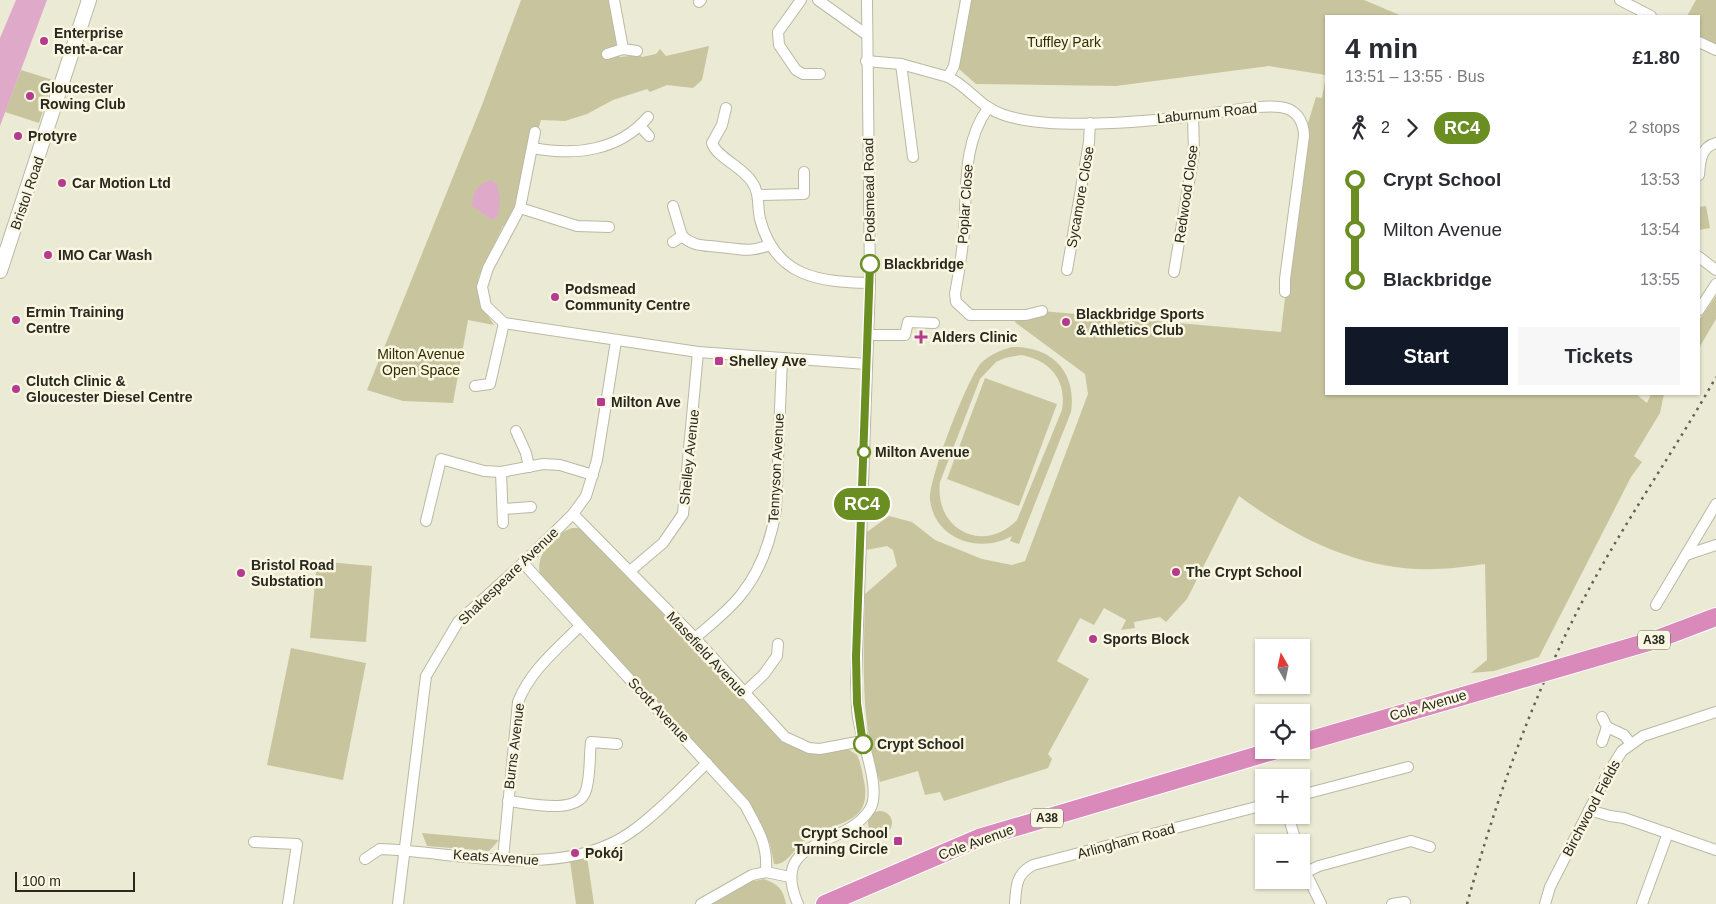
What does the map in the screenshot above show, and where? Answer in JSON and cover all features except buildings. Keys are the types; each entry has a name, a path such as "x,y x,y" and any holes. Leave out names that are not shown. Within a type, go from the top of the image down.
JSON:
{"highway":[{"name":"Cole Avenue","path":"1310,740 1654,640 1716,617"},
{"name":"Cole Avenue","path":"825,904 979,838 1255,756"}],"street":[{"name":"Bristol Road","path":"0,271 89,0"},
{"path":"614,0 619,18 623,49"},
{"path":"800,0 778,32 779,45 796,70 803,74 820,74"},
{"path":"818,0 866,35"},
{"name":"Podsmead Road","path":"790,877 793,866 802,853 858,823 873,804 872,782 862,741 857,703 856,665 870,283 866,61 867,0"},
{"path":"948,77 954,66 966,0"},
{"path":"1620,0 1646,15"},
{"path":"1700,42 1716,50"},
{"path":"607,54 623,49 637,51"},
{"name":"Laburnum Road","path":"866,61 901,64 948,77 961,83 988,108 1004,115 1032,121 1090,123 1193,116 1279,107 1288,109 1301,120 1304,136 1284,279 1285,292"},
{"path":"901,64 913,157"},
{"path":"726,108 722,125 712,143 714,149 744,170 753,183 758,195 760,218 770,245 793,269 811,277 832,282 870,283"},
{"name":"Poplar Close","path":"988,108 972,142 968,159 964,234 955,294 956,302 970,315 1026,315 1042,312"},
{"name":"Redwood Close","path":"1174,272 1194,152 1193,116"},
{"path":"532,148 572,153 619,142 640,126 648,117"},
{"name":"Sycamore Close","path":"1067,270 1089,142 1090,123"},
{"path":"640,126 649,136"},
{"path":"535,132 520,208 488,268 482,286 486,306 504,323 698,352 867,364"},
{"path":"1700,163 1705,150 1716,143"},
{"path":"758,195 804,194 804,172"},
{"path":"673,206 682,236 698,246 721,247 742,251 770,245"},
{"path":"520,208 577,226 608,227"},
{"path":"673,242 682,236"},
{"path":"1700,258 1716,270"},
{"path":"1700,308 1716,284"},
{"path":"869,335 905,336 908,322 934,323"},
{"path":"475,386 490,384 504,323"},
{"name":"Shakespeare Avenue","path":"398,904 426,676 458,622 573,514 586,496 594,475 616,341"},
{"name":"Shelley Avenue","path":"630,571 663,543 683,514 698,352"},
{"name":"Tennyson Avenue","path":"695,638 740,596 757,569 772,533 776,510 782,359"},
{"path":"516,431 526,454 529,467"},
{"path":"426,520 441,459 471,469 501,472 543,464 560,465 594,475"},
{"path":"501,472 503,523"},
{"path":"1656,605 1716,504"},
{"path":"503,509 531,507"},
{"name":"Masefield Avenue","path":"573,514 695,638 786,737 809,748 820,749 862,741"},
{"path":"1686,555 1716,545"},
{"name":"Scott Avenue","path":"523,563 745,805 767,853 766,872"},
{"name":"Burns Avenue","path":"502,859 516,716 523,689 537,669 580,626"},
{"path":"744,693 764,674 778,656 778,644"},
{"name":"Birchwood Fields","path":"1544,904 1550,887 1616,757 1643,736 1716,712"},
{"path":"1602,716 1607,727 1624,735 1631,744"},
{"path":"1602,742 1607,727"},
{"path":"508,801 565,806 578,802 586,791 591,742 617,744"},
{"name":"Keats Avenue","path":"365,859 380,849 502,859 545,860 586,852 607,845 630,833 707,763"},
{"path":"1310,793 1408,767"},
{"name":"Arlingham Road","path":"1015,904 1017,880 1024,870 1033,865 1255,807"},
{"path":"1589,810 1624,818 1716,850"},
{"path":"1642,904 1668,833"},
{"path":"1310,867 1411,841 1430,847"},
{"path":"254,842 297,844 288,904"},
{"path":"700,904 752,875 766,872 790,877 793,894 798,904"},
{"path":"1310,882 1321,904"},
{"path":"1392,904 1405,902"}],"green space":[{"name":"Milton Avenue Open Space","path":"521,0 608,0 610,7 612,7 618,55 620,57 639,55 642,57 656,54 660,49 666,56 709,46 702,80 693,88 667,85 650,92 647,89 613,100 587,114 565,121 541,120 516,204 506,227 503,226 478,278 480,303 494,325 468,320 453,403 403,401 367,390 482,105"},
{"name":"Tuffley Park","path":"971,0 1364,0 1400,15 1325,15 1325,75 1269,66 1116,86 976,84 959,69"},
{"path":"1696,0 1716,0 1716,47 1700,39 1700,15 1688,15"},
{"name":"Gloucester Rowing Club","path":"21,70 53,80 39,123 5,112"},
{"path":"1325,81 1325,395 1637,395 1647,403 1651,395 1664,395 1660,413 1634,456 1642,462 1631,477 1539,657 1494,671 1471,673 1487,660 1485,564 1441,569 1408,568 1382,565 1356,558 1331,549 1283,526 1239,496 1187,599 1166,622 1160,617 1134,622 1135,628 1121,630 1126,620 1104,608 1094,625 1080,618 1057,661 1089,679 1048,754 1052,759 1048,768 944,801 940,792 925,795 918,771 880,782 873,759 864,689 865,594 897,566 893,550 887,546 866,550 867,532 889,516 912,522 935,540 982,559 1012,565 1025,561 1088,394 1085,374 1016,323 1010,314 1042,311 1281,332 1304,136 1316,97 1322,98"},
{"path":"1706,206 1710,228 1700,230 1700,207"},
{"path":"1716,296 1716,319 1700,346 1700,319"},
{"path":"1012,347 1039,351 1059,364 1066,374 1070,385 1072,398 1071,412 1019,544 1010,541 1012,536 986,544 973,543 961,540 950,534 940,525 930,500 931,489 950,429 976,371 985,359","holes":["1021,355 1040,361 1048,367 1059,381 1062,389 1062,410 1017,520 1004,530 990,535 976,536 964,532 953,524 945,513 940,499 940,482 980,379 996,362 1005,358"]},
{"path":"985,378 1057,404 1019,506 947,479"},
{"path":"572,528 580,528 602,546 785,742 810,752 848,749 857,755 864,781 865,796 863,807 857,815 806,839 787,859 779,864 774,864 770,844 748,803 540,574 540,560 547,546 559,535"},
{"path":"317,561 372,566 366,642 310,638"},
{"path":"291,648 366,663 343,780 267,765"},
{"path":"880,811 888,815 892,823 888,831 880,835 872,831 868,823 872,815"},
{"path":"422,833 499,840 489,851 427,846"},
{"path":"587,857 594,904 576,904 570,861"},
{"path":"764,879 779,888 786,904 710,904 749,882"}],"shaded area":[{"path":"16,0 47,0 0,126 0,38"},
{"path":"491,180 497,184 500,199 498,216 492,220 472,206 473,197 477,189"}],"railway":[{"path":"1467,904 1507,776 1558,651 1613,546 1716,377"}],"bus line":[{"name":"RC4","path":"863,744 858,716 856,657 870,264"}],"place":[{"name":"Enterprise Rent-a-car","path":"44,41"},
{"name":"Gloucester Rowing Club","path":"30,96"},
{"name":"Protyre","path":"18,136"},
{"name":"Car Motion Ltd","path":"62,183"},
{"name":"IMO Car Wash","path":"48,255"},
{"name":"Blackbridge","path":"870,264"},
{"name":"Podsmead Community Centre","path":"555,297"},
{"name":"Ermin Training Centre","path":"16,320"},
{"name":"Blackbridge Sports & Athletics Club","path":"1066,322"},
{"name":"Alders Clinic","path":"921,337"},
{"name":"Shelley Ave","path":"719,361"},
{"name":"Clutch Clinic & Gloucester Diesel Centre","path":"16,389"},
{"name":"Milton Ave","path":"601,402"},
{"name":"Milton Avenue","path":"864,452"},
{"name":"The Crypt School","path":"1176,572"},
{"name":"Bristol Road Substation","path":"241,573"},
{"name":"Sports Block","path":"1093,639"},
{"name":"Crypt School","path":"863,744"},
{"name":"Crypt School Turning Circle","path":"898,841"},
{"name":"Pokój","path":"575,853"}]}
